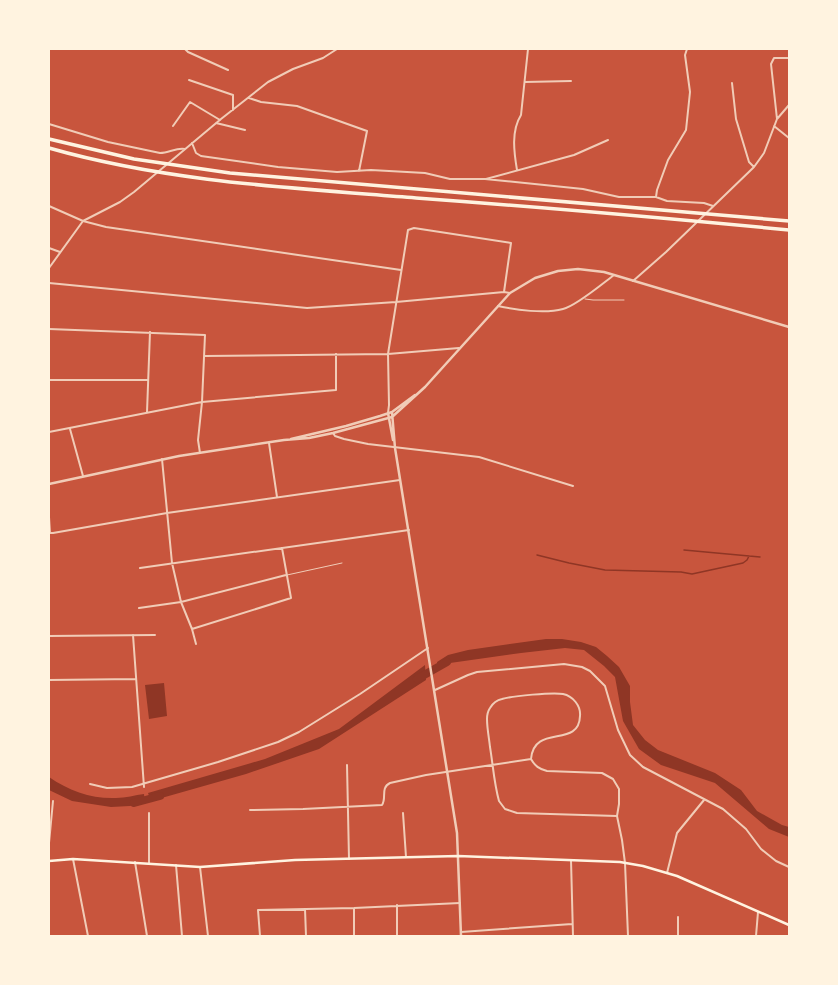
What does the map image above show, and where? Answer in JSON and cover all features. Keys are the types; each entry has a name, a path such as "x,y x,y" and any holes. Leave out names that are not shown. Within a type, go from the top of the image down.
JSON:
{"highway":[{"path":"49,138 106,153 154,163 260,176 789,221"},
{"path":"49,148 142,170 282,187 789,230"}],"main road":[{"path":"49,861 73,859 200,867 295,860 458,856 625,863 667,873 789,925"}],"street":[{"path":"185,49 188,52 228,70"},
{"path":"49,268 83,221 130,196 216,123 268,82 292,69 323,58 336,49"},
{"path":"517,170 514,150 516,125 521,115 528,49"},
{"path":"656,197 657,190 668,160 686,130 690,92 685,55 687,49"},
{"path":"777,119 771,64 774,58 789,58"},
{"path":"189,80 233,95 233,110"},
{"path":"525,82 571,81"},
{"path":"732,83 736,119 749,162 754,167"},
{"path":"249,98 261,102 297,106 367,131 359,171"},
{"path":"173,126 190,102 220,120"},
{"path":"633,280 666,252 754,167 764,153 777,119 789,105"},
{"path":"216,123 244,130"},
{"path":"49,124 108,142 160,153 167,153 180,148 185,149"},
{"path":"774,126 789,138"},
{"path":"485,179 574,155 608,140"},
{"path":"192,143 196,153 200,156 278,167 336,172 359,171 425,173 450,179 485,179 583,189 619,197 656,197 666,201 704,203 713,206"},
{"path":"49,206 83,221 106,228 401,270"},
{"path":"461,936 457,833 401,480 388,419 388,354 408,230 411,228 511,243 504,292"},
{"path":"49,248 60,252"},
{"path":"284,440 309,438 333,433 392,417 425,386 510,293 521,285 535,278 558,271 578,269 615,275 789,327"},
{"path":"498,306 515,310 562,310 583,298 615,275"},
{"path":"49,283 307,308 396,302 504,292 510,293"},
{"path":"49,329 205,334 202,402 198,440 200,452"},
{"path":"147,413 147,380 150,332"},
{"path":"204,356 388,354 459,348"},
{"path":"49,432 202,402 336,390 336,354"},
{"path":"49,380 147,380"},
{"path":"49,484 162,459 200,452 269,443 346,426 392,412 425,386"},
{"path":"389,405 392,412 395,448"},
{"path":"70,429 83,476"},
{"path":"333,433 335,436 344,439 395,448 479,458 574,486"},
{"path":"269,443 277,497"},
{"path":"162,459 172,563 181,602 192,629 196,644"},
{"path":"49,517 50,533 167,513 401,480"},
{"path":"140,568 409,530"},
{"path":"192,629 289,599 291,596 282,548"},
{"path":"139,608 181,602 286,575"},
{"path":"133,635 144,787"},
{"path":"49,636 155,635"},
{"path":"90,784 107,788 132,787 278,742 299,732 360,694 428,648"},
{"path":"434,688 477,672 546,664 564,664 582,667 590,672 605,686 618,730 630,755 643,767 723,809 746,829 761,849 776,861 789,866"},
{"path":"49,680 136,679"},
{"path":"617,816 517,813 510,812 502,806 499,801 487,721 490,707 495,702 510,697 554,694 564,694 570,697 578,705 580,710 579,722 576,728 572,732 562,736 540,740 534,745 531,759 534,765 547,771 602,773 608,775 620,789 617,816 622,834 625,863 628,936"},
{"path":"250,810 382,805 385,801 384,788 386,785 447,771 531,759"},
{"path":"347,765 349,858"},
{"path":"667,873 677,833 704,800"},
{"path":"49,843 53,801"},
{"path":"149,813 149,863"},
{"path":"403,813 406,857"},
{"path":"73,859 88,936"},
{"path":"571,860 573,936"},
{"path":"135,862 147,936"},
{"path":"176,865 182,936"},
{"path":"200,867 208,936"},
{"path":"260,936 258,910 354,908 460,903"},
{"path":"397,905 397,936"},
{"path":"354,908 354,936"},
{"path":"305,909 306,936"},
{"path":"756,936 758,912"},
{"path":"678,917 678,936"},
{"path":"461,932 572,924"}],"lane":[{"path":"583,298 593,300 624,300"},
{"path":"286,575 342,563"}],"shaded area":[{"path":"546,639 562,639 581,642 596,647 619,667 630,686 630,702 633,725 645,740 658,750 715,773 741,790 757,811 782,825 789,827 789,837 769,829 715,783 661,765 639,749 623,721 615,677 584,650 565,648 521,653 450,663 438,669 437,662 448,655 468,650"},
{"path":"425,665 426,680 319,749 246,774 151,801 148,793 265,759 339,729"},
{"path":"164,683 167,716 149,719 145,685"},
{"path":"49,777 73,790 98,797 120,798 144,794 145,803 130,806 111,807 72,801 49,790"}],"waterway":[{"path":"684,550 760,557"},
{"path":"537,555 605,570 681,572 692,574 743,563 749,556"},
{"path":"417,679 447,662"},
{"path":"134,803 160,796"}]}
